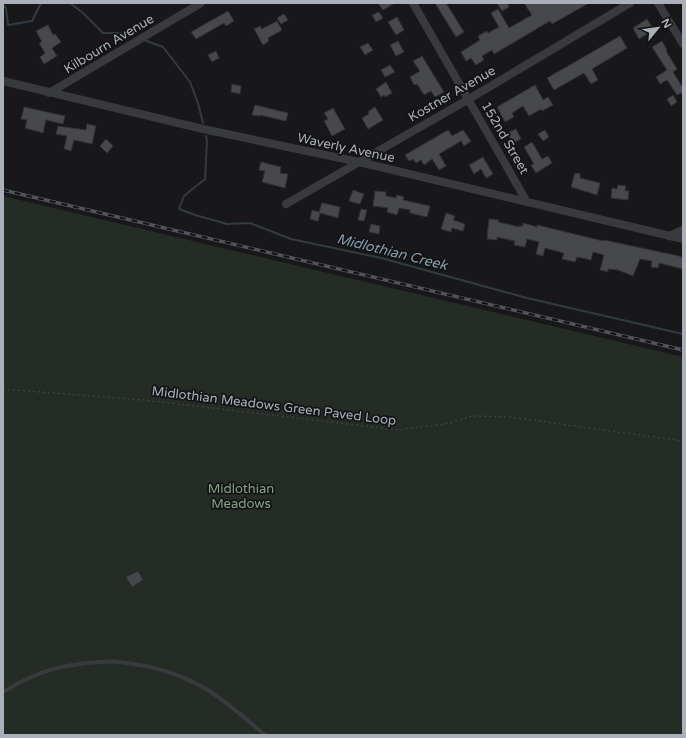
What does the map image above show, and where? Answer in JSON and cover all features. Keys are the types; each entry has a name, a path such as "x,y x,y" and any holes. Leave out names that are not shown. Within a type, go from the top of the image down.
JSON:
{"street":[{"name":"Kilbourn Avenue","path":"49,93 201,3"},
{"name":"152nd Street","path":"413,3 527,202"},
{"name":"Kostner Avenue","path":"286,204 469,99 630,3"},
{"path":"658,3 683,44"},
{"name":"Waverly Avenue","path":"3,81 203,129 359,162 683,239"},
{"path":"669,236 683,230"}],"lane":[{"path":"3,692 31,678 52,670 84,664 117,661 179,675 208,690 265,735"}],"path":[{"name":"Midlothian Meadows Green Paved Loop","path":"3,389 144,400 399,430 451,423 472,416 510,417 683,441"}],"green space":[{"name":"Midlothian Meadows","path":"3,196 683,357 683,735 3,735"}],"building":[{"path":"378,3 395,3 383,10"},
{"path":"435,3 446,3 464,32 456,37"},
{"path":"497,3 507,3 509,7 502,11"},
{"path":"524,3 589,3 552,24 550,21 494,54 492,50 482,56 484,60 476,65 471,58 466,61 461,52 480,40 478,36 499,27 491,13 498,9 509,28 532,15"},
{"path":"228,11 234,21 226,26 224,23 196,39 191,32"},
{"path":"379,12 383,18 376,22 372,15"},
{"path":"284,14 288,20 281,24 277,18"},
{"path":"397,17 404,30 396,35 388,22"},
{"path":"647,19 652,27 645,31 647,34 639,39 633,28"},
{"path":"277,21 282,30 268,38 269,41 263,45 254,29 260,26 262,29"},
{"path":"48,25 53,35 55,34 61,42 52,48 57,56 44,64 40,57 45,53 39,43 42,42 36,31"},
{"path":"620,36 627,48 592,69 598,80 591,84 584,73 554,90 547,78"},
{"path":"398,41 404,52 396,56 390,45"},
{"path":"662,41 677,69 673,72 683,88 683,92 677,95 667,80 660,84 656,77 667,70 652,47"},
{"path":"368,43 373,50 365,55 360,47"},
{"path":"216,51 219,58 212,62 208,55"},
{"path":"422,56 444,92 435,97 431,91 424,95 417,84 414,85 410,77 420,71 413,61"},
{"path":"390,65 395,72 385,77 381,70"},
{"path":"386,82 392,93 385,97 384,95 381,97 376,89"},
{"path":"232,84 241,86 240,94 231,92"},
{"path":"535,85 543,100 548,97 553,105 542,111 541,109 529,116 523,106 512,113 514,117 505,122 497,107"},
{"path":"673,95 677,102 671,106 667,99"},
{"path":"255,105 288,113 286,121 260,115 252,115"},
{"path":"24,107 65,116 63,124 46,120 43,133 25,128 27,120 21,119"},
{"path":"375,107 383,120 368,129 362,118 369,114 368,112"},
{"path":"333,108 345,129 332,136 324,121 328,119 324,113"},
{"path":"87,124 96,126 92,144 74,140 71,151 64,149 67,136 56,134 58,126 86,130"},
{"path":"516,129 521,139 513,143 507,133"},
{"path":"448,130 452,136 463,130 471,141 464,146 461,141 439,154 446,166 439,170 432,159 424,165 421,160 416,163 413,159 409,161 405,155"},
{"path":"545,130 549,137 543,141 538,134"},
{"path":"106,139 113,146 107,153 100,146"},
{"path":"532,142 542,159 548,156 552,163 536,173 531,165 534,164 524,147"},
{"path":"483,157 493,174 486,178 481,169 474,174 469,165"},
{"path":"261,162 281,167 280,173 288,174 285,188 262,182 265,171 259,170"},
{"path":"575,173 580,174 580,178 600,183 597,195 571,187"},
{"path":"618,185 626,186 625,191 629,191 628,200 611,198 612,188 617,189"},
{"path":"353,190 364,194 360,204 349,201"},
{"path":"375,191 386,192 386,196 396,198 397,195 404,197 403,200 430,206 427,217 410,213 410,210 399,208 397,215 387,212 388,208 373,206"},
{"path":"322,203 340,207 338,218 320,213 318,221 310,219 312,210 319,212"},
{"path":"361,209 367,210 364,221 358,220"},
{"path":"446,213 455,216 453,220 465,224 463,231 452,228 451,232 441,229"},
{"path":"489,219 499,220 498,222 519,227 523,226 523,223 537,227 537,225 603,241 679,256 683,258 683,269 659,263 658,268 651,267 652,261 640,259 633,276 618,270 608,269 608,272 600,270 604,255 593,252 591,260 577,257 575,262 562,259 564,253 545,248 543,256 536,254 539,242 527,239 525,247 514,245 515,241 497,237 497,240 487,239"},
{"path":"371,224 380,226 379,234 369,232"},
{"path":"138,571 143,580 132,587 126,577"}],"waterway":[{"name":"Midlothian Creek","path":"3,5 6,8 8,25 32,21 41,3"},
{"name":"Midlothian Creek","path":"70,3 83,13 103,33 127,33 131,35"},
{"name":"Midlothian Creek","path":"144,40 163,47 190,82 198,103 203,123"},
{"name":"Midlothian Creek","path":"206,136 205,179 184,196 179,209 227,224 250,223 291,239 381,258 527,298 683,334"}],"railway":[{"path":"3,190 683,350"}]}
